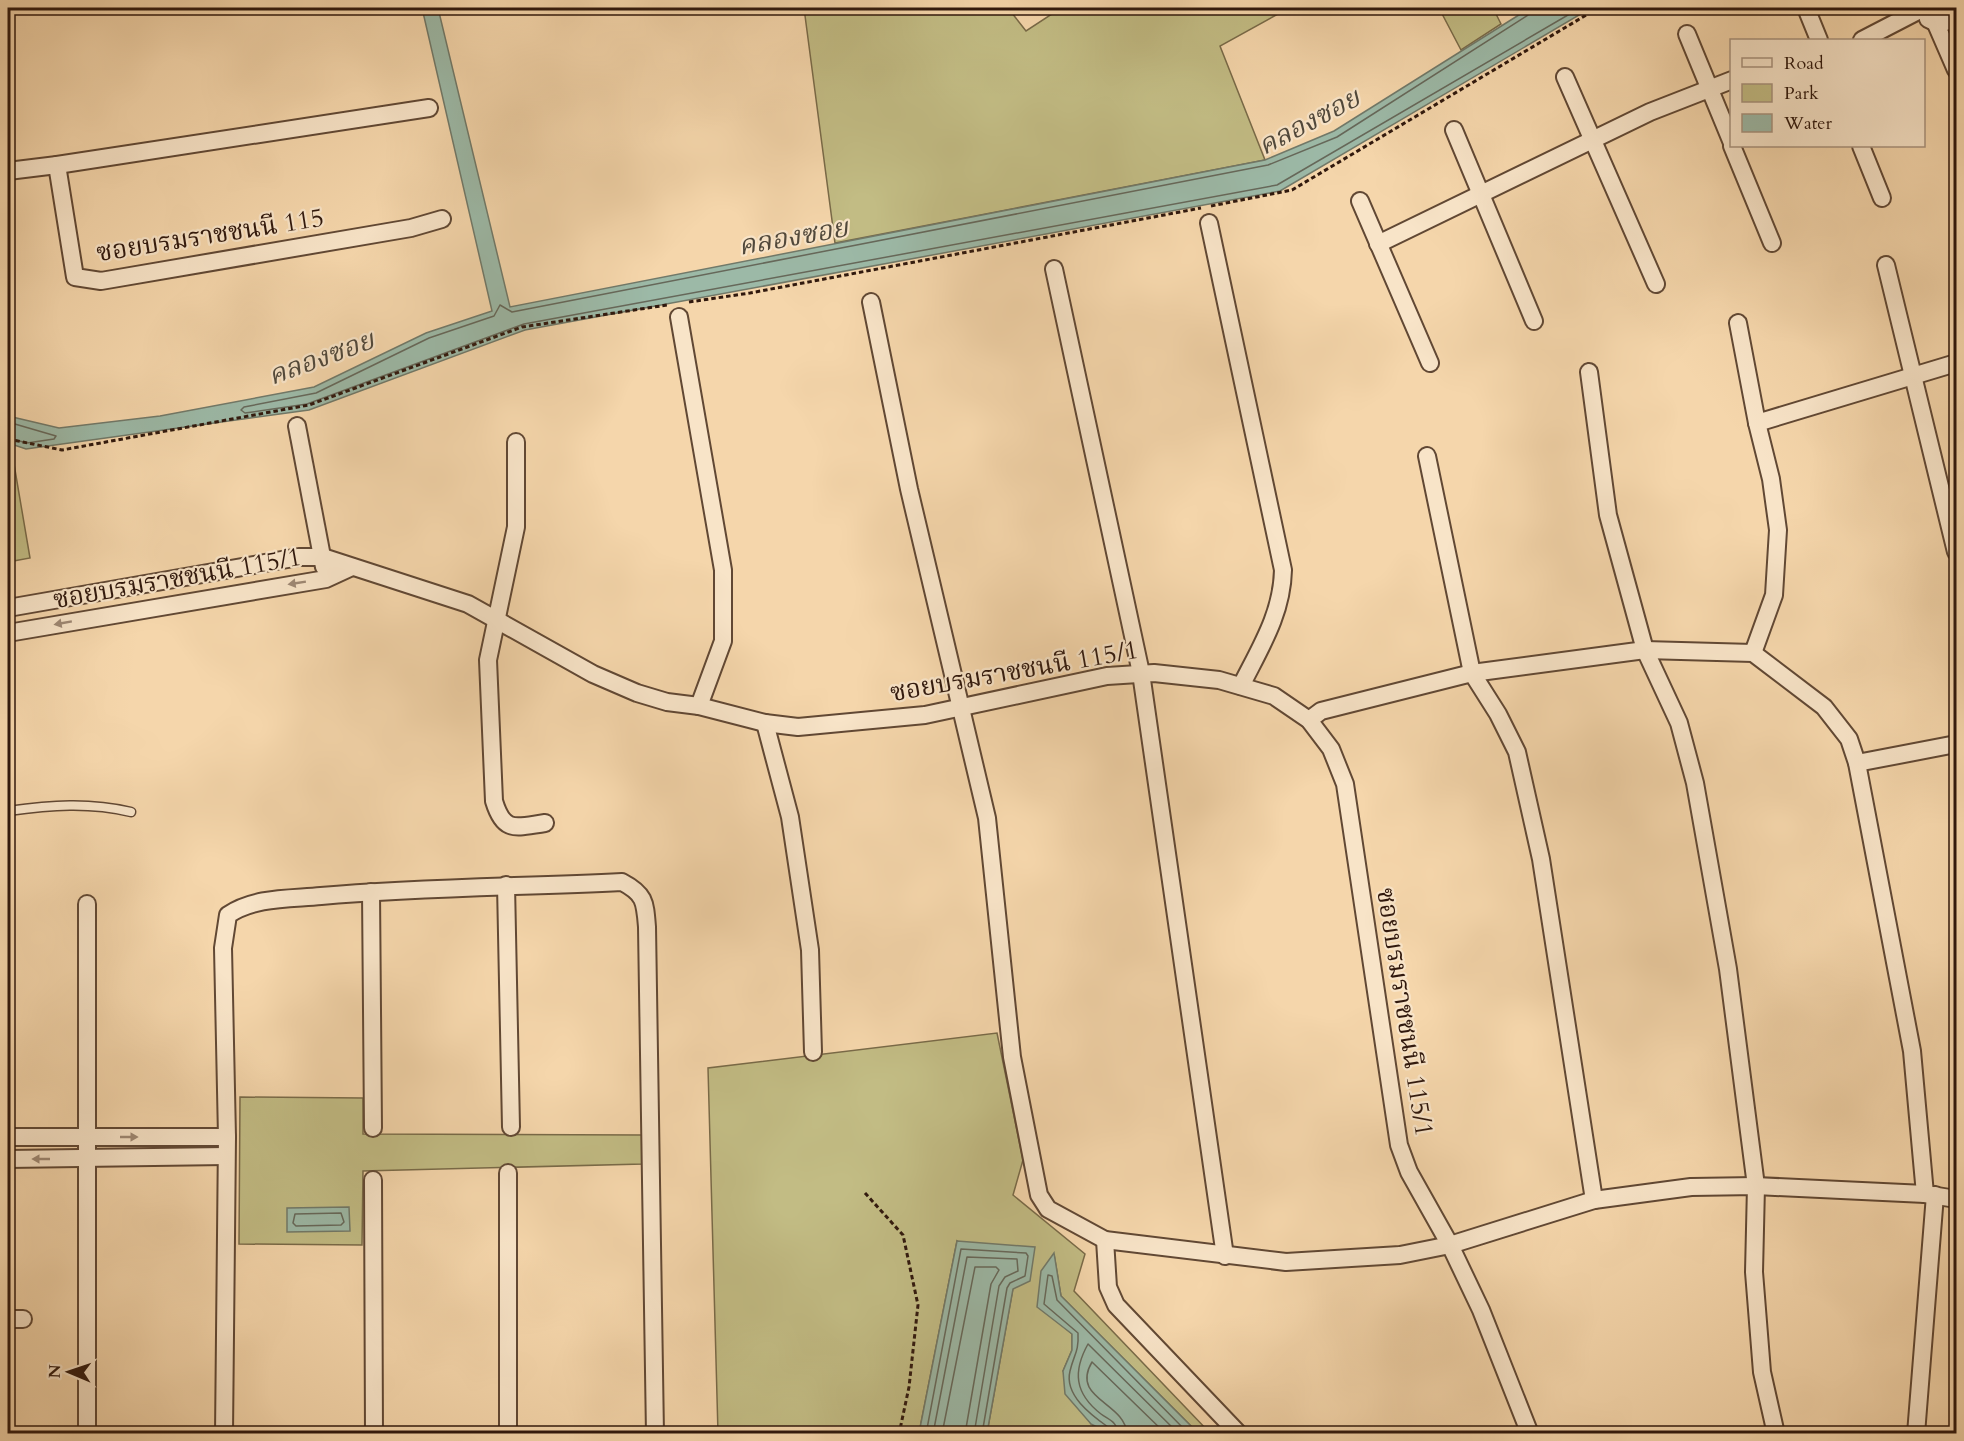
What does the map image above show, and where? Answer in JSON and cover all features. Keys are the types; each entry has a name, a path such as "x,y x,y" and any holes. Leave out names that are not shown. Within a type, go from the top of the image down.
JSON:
{"street":[{"path":"1806,8 1819,39"},
{"path":"1865,39 1920,9 1926,19 1936,24 1947,23 1956,16"},
{"path":"1936,24 1956,70"},
{"path":"1687,34 1730,139"},
{"path":"1564,77 1656,284"},
{"path":"1378,244 1650,112 1730,80"},
{"path":"8,171 429,108"},
{"path":"1454,130 1534,321"},
{"path":"1733,147 1772,243"},
{"path":"1861,147 1882,198"},
{"name":"ซอยบรมราชชนนี 115","path":"57,165 75,277 86,281 101,281 388,232 442,219"},
{"path":"1360,201 1430,363"},
{"path":"1209,223 1283,570 1282,592 1277,614 1241,686"},
{"path":"1886,265 1956,552"},
{"path":"1054,269 1141,673 1225,1256"},
{"path":"871,302 909,489 987,818 1012,1056 1038,1195 1048,1209 1105,1240 1225,1256 1297,1262 1400,1255 1450,1245 1594,1200 1690,1187 1756,1186 1930,1195 1956,1199"},
{"path":"677,308 724,579 723,641 699,705"},
{"path":"1738,322 1757,423 1772,479 1778,530 1774,595 1753,653"},
{"path":"1757,423 1913,374 1956,363"},
{"path":"1589,372 1608,515 1645,650 1679,723 1695,783 1728,969 1756,1186 1754,1272 1762,1372 1776,1434"},
{"path":"297,426 326,579"},
{"path":"516,442 516,526 488,660 494,801 498,815 506,825 516,827 545,823"},
{"path":"1427,456 1472,673 1498,714 1517,752 1541,859 1594,1200"},
{"name":"ซอยบรมราชชนนี 115/1","path":"8,608 299,557 323,557 468,604 593,674 636,693 667,702 699,705 765,723 798,727 925,715 1107,676 1141,673 1219,680 1274,696 1309,720 1331,749 1345,784 1398,1145 1409,1172 1450,1245 1481,1310 1530,1434"},
{"name":"ซอยบรมราชชนนี 115/1","path":"8,633 326,579 352,567"},
{"path":"216,572 221,596"},
{"path":"85,596 89,619"},
{"path":"1309,720 1321,711 1472,673 1645,650 1753,653 1824,707 1849,739 1857,763 1912,1051 1930,1195 1916,1434"},
{"path":"765,723 790,817 810,950 813,1052"},
{"path":"1857,763 1956,744"},
{"path":"224,1434 227,1137 224,948 228,915 242,906 264,902 371,892 622,882 637,890 645,902 647,927 655,1434"},
{"path":"506,885 511,1127"},
{"path":"371,892 373,1128"},
{"path":"87,904 85,1137 87,1434"},
{"path":"8,1137 227,1137"},
{"path":"8,1159 226,1156"},
{"path":"508,1173 508,1434"},
{"path":"373,1180 374,1434"},
{"path":"1105,1240 1108,1287 1116,1305 1239,1434"}],"lane":[{"path":"8,811 64,804 92,805 132,812"}],"path":[{"path":"8,439 62,450 309,405 522,327 677,308 1292,190 1598,8"},
{"path":"865,1193 903,1235 918,1305 909,1387 899,1434"}],"green space":[{"path":"804,8 1008,8 1026,31 1061,8 1289,8 1220,46 1265,160 835,243"},
{"path":"1439,8 1493,8 1501,24 1461,50"},
{"path":"14,464 30,558 8,562 8,466"},
{"path":"997,1033 1023,1160 1013,1195 1085,1254 1074,1291 1210,1433 1198,1433 1061,1296 1054,1254 1057,1321 1072,1334 1072,1350 1063,1371 1091,1424 1109,1433 987,1433 1013,1288 957,1241 919,1433 718,1433 708,1068"},
{"path":"240,1097 363,1098 363,1134 643,1135 643,1164 363,1171 362,1245 239,1244"}],"water":[{"path":"422,8 438,8 510,307 1265,160 1334,131 1530,8 1591,8 1280,191 525,330 309,410 26,449 8,443 8,416 59,428 160,416 314,387 426,333 492,311"},
{"path":"349,1207 350,1231 287,1232 287,1208"},
{"path":"957,1241 1035,1247 1030,1281 1013,1289 987,1433 919,1433"},
{"path":"1054,1253 1061,1296 1198,1433 1109,1433 1091,1424 1065,1394 1063,1371 1072,1350 1072,1334 1037,1307 1041,1271"}],"water label":[{"name":"คลองซอย","path":"1309,122"},
{"name":"คลองซอย","path":"793,237"},
{"name":"คลองซอย","path":"321,358"}]}
